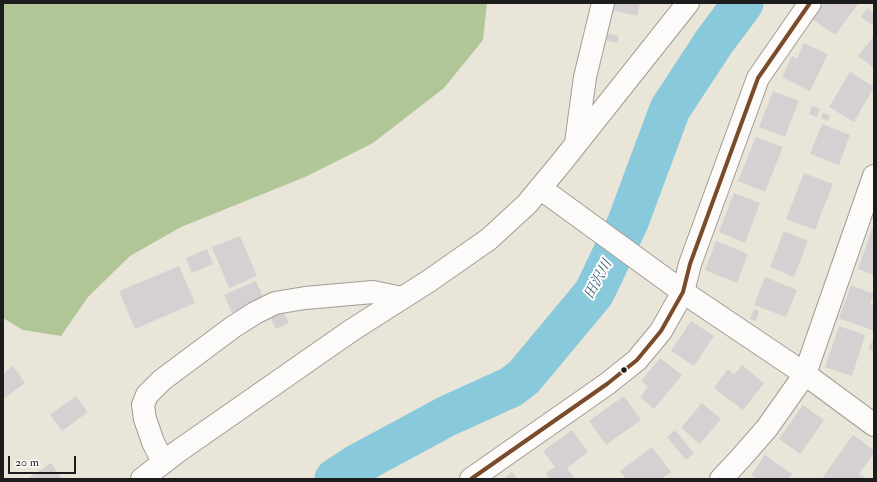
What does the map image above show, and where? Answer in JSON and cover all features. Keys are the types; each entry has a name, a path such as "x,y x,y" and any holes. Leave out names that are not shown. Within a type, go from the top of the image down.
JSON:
{"street":[{"path":"576,143 585,77 603,3"},
{"path":"142,479 177,452 352,330 429,281 489,239 527,204 688,3"},
{"path":"471,479 607,384 636,360 661,331 683,292 690,264 758,78 810,3"},
{"path":"721,479 767,428 805,374 874,176"},
{"path":"540,188 683,292 805,374 874,425"},
{"path":"163,462 153,442 145,419 143,405 147,395 162,380 233,327 255,313 275,303 305,298 373,292 402,298"}],"green space":[{"path":"3,3 487,3 483,40 444,88 373,143 305,177 181,227 130,256 88,297 61,336 23,330 3,318"}],"building":[{"path":"613,3 640,3 637,16 611,10"},
{"path":"824,3 859,3 835,35 812,19"},
{"path":"867,8 874,13 874,22 872,25 861,17"},
{"path":"607,33 619,36 617,43 605,40"},
{"path":"874,36 874,68 858,56"},
{"path":"804,43 828,54 810,91 782,77 792,56 797,59"},
{"path":"850,72 874,87 854,122 829,107"},
{"path":"773,91 799,101 785,137 759,127"},
{"path":"812,106 820,109 817,117 809,114"},
{"path":"823,113 830,115 828,121 821,118"},
{"path":"822,124 850,135 839,165 810,154"},
{"path":"756,137 783,147 765,192 738,181"},
{"path":"804,173 833,184 815,230 786,219"},
{"path":"734,193 760,203 745,243 719,232"},
{"path":"872,229 874,230 874,275 858,269"},
{"path":"784,231 808,241 794,277 770,267"},
{"path":"240,236 257,276 229,288 212,247"},
{"path":"716,241 748,254 737,283 705,270"},
{"path":"207,249 213,264 192,273 186,258"},
{"path":"179,266 195,303 135,329 119,291"},
{"path":"765,277 797,290 786,317 754,305"},
{"path":"256,281 264,299 232,313 224,295"},
{"path":"851,285 874,294 870,304 874,305 874,331 839,318"},
{"path":"754,309 759,311 756,321 750,319"},
{"path":"283,310 289,323 276,329 270,316"},
{"path":"691,321 714,336 694,366 671,351"},
{"path":"839,326 865,335 852,376 825,367"},
{"path":"872,341 874,342 874,351 868,349"},
{"path":"660,358 682,375 654,409 640,397 648,387 641,381"},
{"path":"742,365 764,383 743,410 714,388 728,369 734,375"},
{"path":"13,366 25,383 3,399 3,374"},
{"path":"76,396 88,412 62,431 50,415"},
{"path":"624,396 641,420 606,445 589,421"},
{"path":"702,403 721,419 700,444 681,428"},
{"path":"803,405 824,420 800,454 779,439"},
{"path":"572,430 588,452 567,468 575,479 550,479 546,473 555,467 543,451"},
{"path":"675,430 694,453 686,460 667,437"},
{"path":"853,435 874,450 874,453 859,474 867,479 825,479 823,477"},
{"path":"652,447 671,472 661,479 626,479 620,471"},
{"path":"765,455 792,474 788,479 758,479 751,475"},
{"path":"51,463 62,479 27,479"},
{"path":"512,472 517,479 503,479"}],"waterway":[{"name":"田沢川","path":"335,479 358,464 447,416 511,387 524,377 594,293 628,222 670,109 714,42 743,3"}],"transit line":[{"path":"471,479 607,384 637,360 661,331 683,292 690,264 758,78 810,3"}]}
